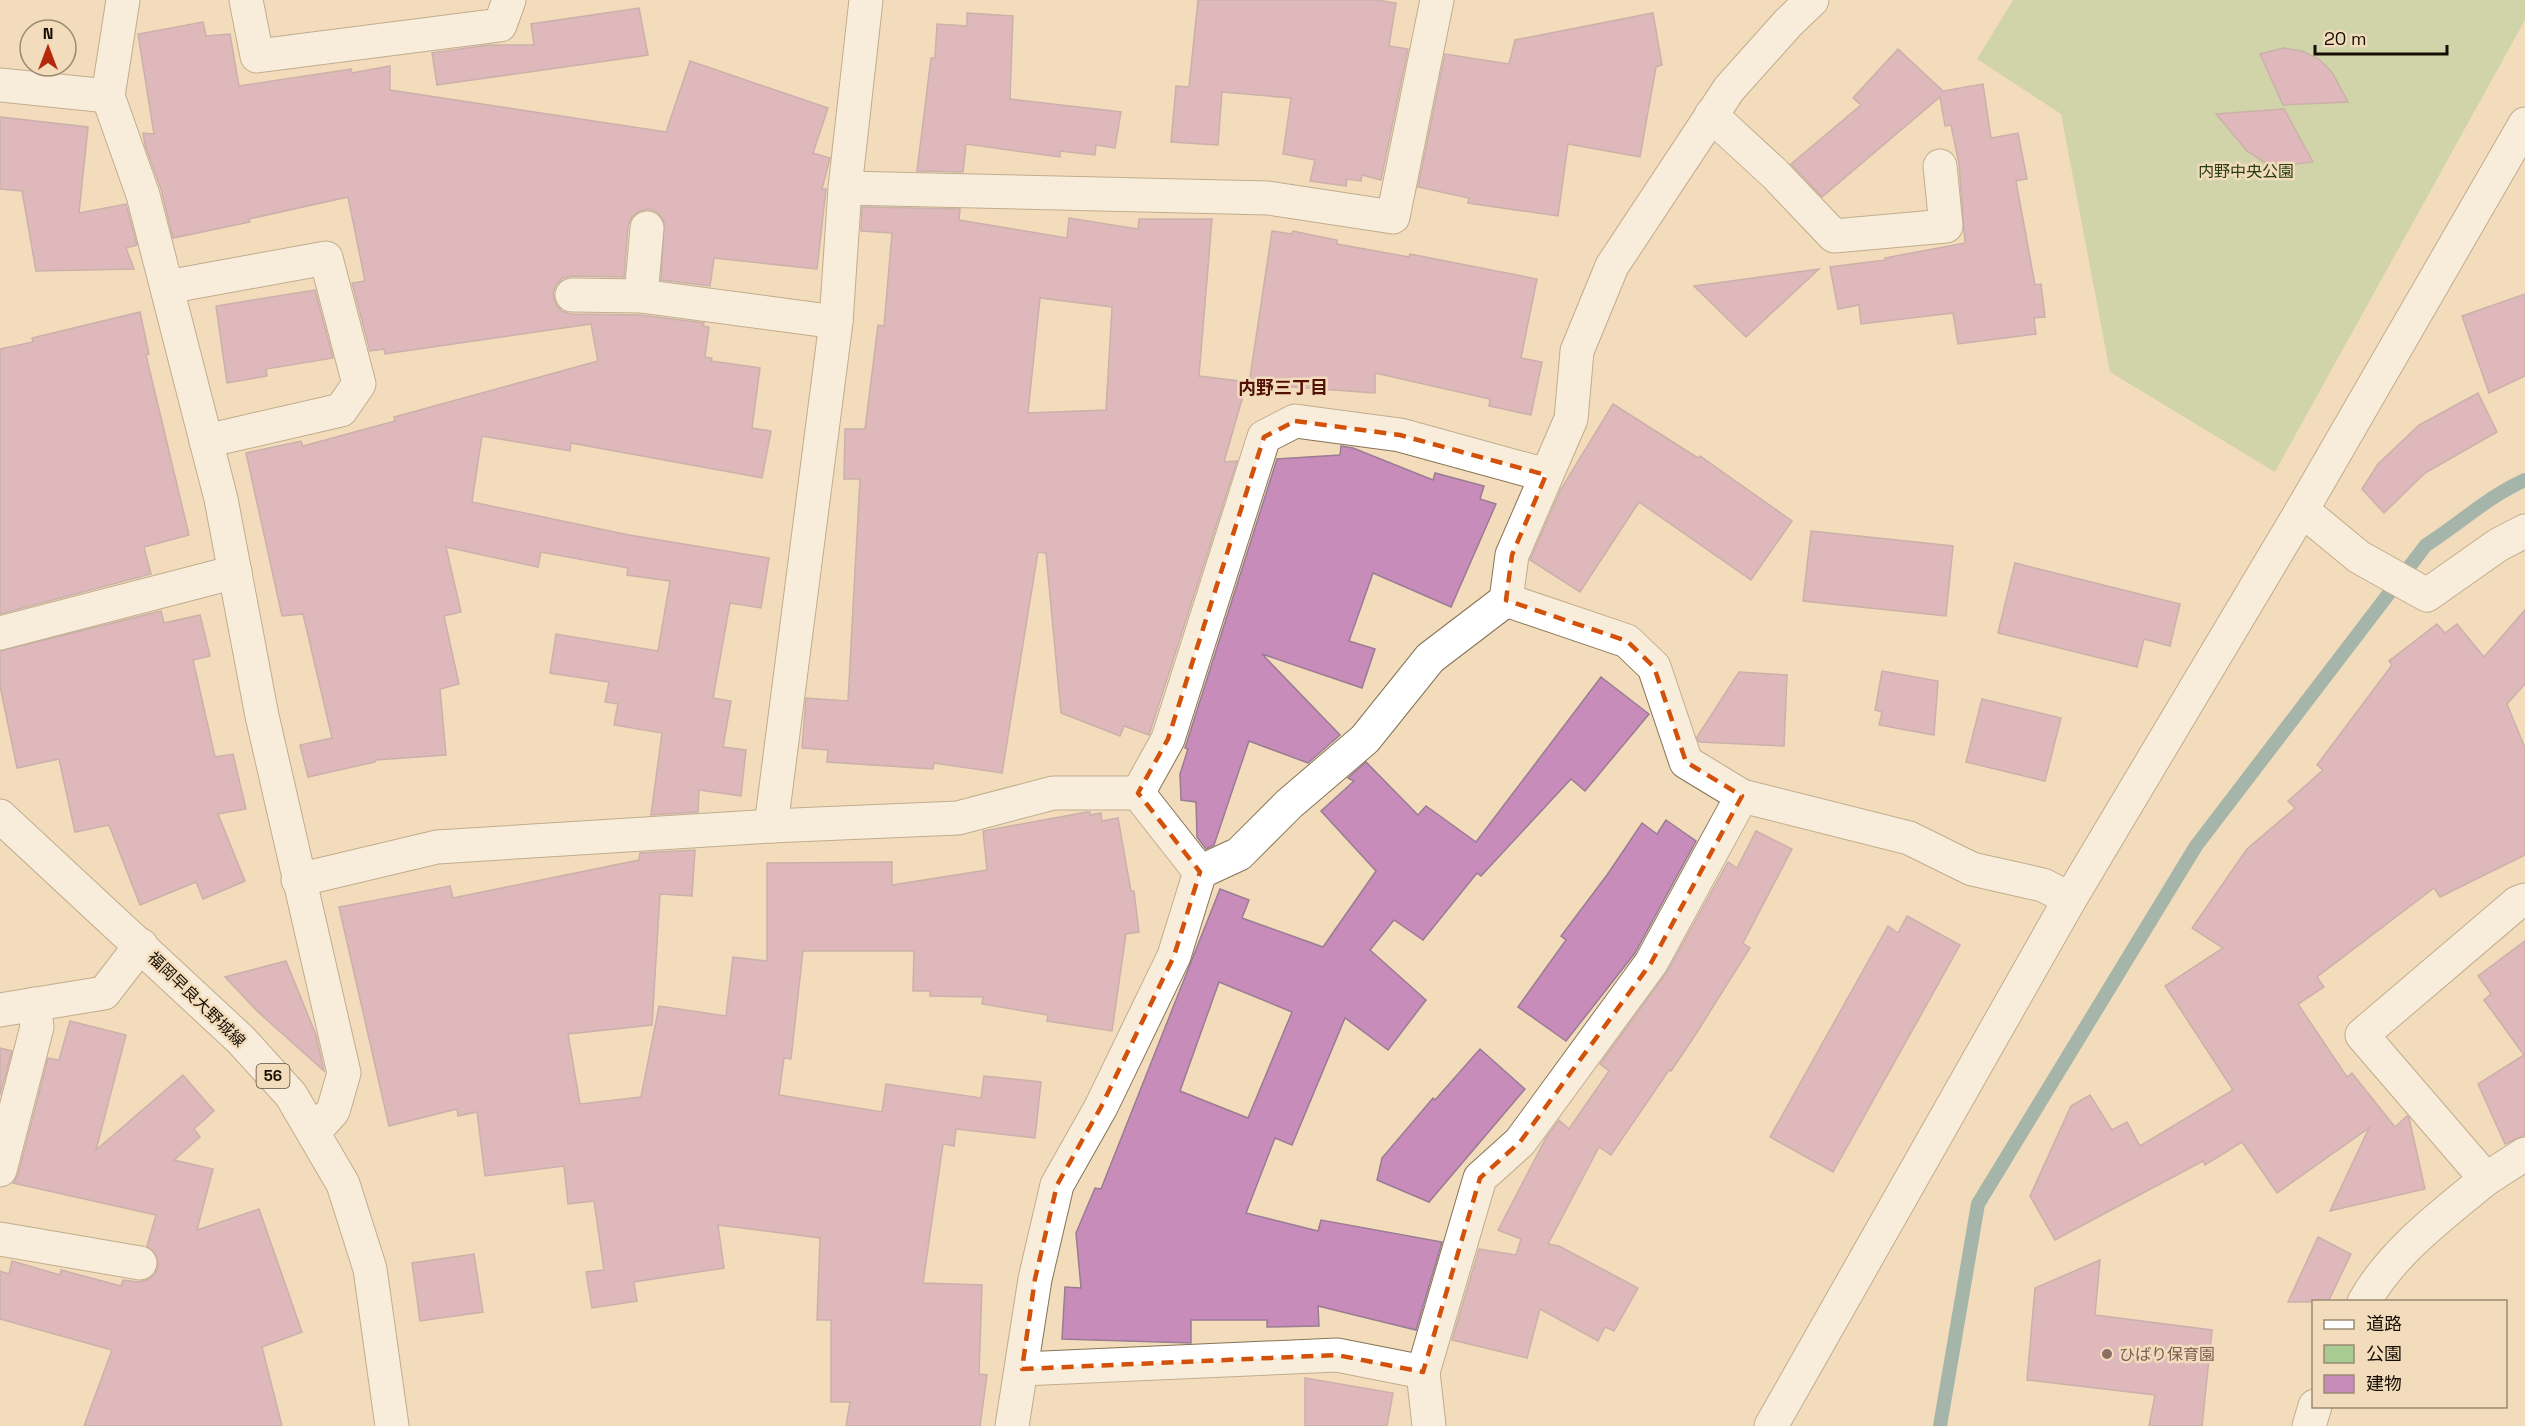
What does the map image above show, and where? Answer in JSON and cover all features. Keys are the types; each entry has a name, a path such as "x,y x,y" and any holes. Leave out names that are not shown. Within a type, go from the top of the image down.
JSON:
{"street":[{"path":"123,0 108,96 143,195 206,441 235,572 262,716 344,1073 333,1111 314,1132"},
{"path":"246,0 257,56 500,25 509,0"},
{"path":"771,826 836,322 845,188 866,0"},
{"path":"845,188 1268,198 1393,217 1437,0"},
{"path":"1012,1426 1035,1279 1057,1185 1101,1107 1174,956 1200,872 1239,854 1289,804 1365,739 1430,658 1506,600 1512,555 1570,419 1577,351 1612,266 1711,115 1737,80 1812,0"},
{"path":"0,86 108,96"},
{"path":"1711,115 1775,174 1834,236 1946,226 1940,166"},
{"path":"1771,1426 2070,899 2302,510 2525,124"},
{"path":"641,296 647,228"},
{"path":"167,287 326,258 359,384 341,410 206,441"},
{"path":"572,295 641,296 836,322"},
{"path":"1138,793 1168,739 1264,437 1295,421 1307,422 1400,435 1546,475"},
{"path":"2302,510 2359,557 2427,595 2498,545 2525,531"},
{"path":"0,633 235,572"},
{"path":"1506,600 1627,641 1654,667 1686,762 1742,796 1909,838 1972,869 2043,885 2070,899"},
{"path":"298,880 437,848 771,826 958,818 1053,793 1138,793"},
{"path":"1138,793 1200,872"},
{"path":"1429,1426 1423,1372 1480,1178 1520,1142 1651,963 1742,796"},
{"name":"福岡早良大野城線","path":"0,816 241,1040 291,1095 343,1184 370,1269 392,1426"},
{"path":"2486,1179 2362,1035 2517,903 2525,900"},
{"path":"0,1010 104,993 141,945"},
{"path":"0,1170 37,1027 34,1004"},
{"path":"2365,1300 2372,1288 2427,1227 2486,1179 2525,1154"},
{"path":"0,1239 140,1263"},
{"path":"1022,1370 1337,1355 1423,1372"},
{"path":"2309,1426 2315,1408"}],"highlighted area":[{"path":"1295,421 1400,435 1546,475 1512,555 1506,600 1627,641 1654,667 1686,762 1742,796 1651,963 1520,1142 1480,1178 1423,1372 1337,1355 1022,1369 1035,1279 1057,1185 1101,1107 1174,956 1200,872 1138,793 1168,739 1264,437"}],"green space":[{"name":"内野中央公園","path":"2013,0 2525,0 2525,20 2275,472 2110,372 2061,114 1977,59"}],"building":[{"path":"1198,0 1377,0 1396,3 1389,46 1408,49 1381,180 1362,175 1361,181 1347,179 1346,186 1310,181 1315,160 1283,154 1291,98 1222,92 1218,145 1171,142 1176,86 1189,87"},
{"path":"639,8 648,55 437,85 432,53 488,45 534,45 531,24"},
{"path":"967,13 1013,16 1010,99 1121,112 1115,148 1096,145 1095,155 1060,151 1060,157 966,144 963,172 917,171 931,58 935,58 937,24 967,26"},
{"path":"1653,13 1662,65 1656,67 1640,157 1568,144 1558,216 1468,203 1469,198 1418,187 1445,54 1509,64 1515,40"},
{"path":"203,22 206,36 230,34 239,86 351,69 352,73 390,66 390,90 666,132 690,61 828,108 813,153 830,158 822,189 826,189 817,269 714,258 710,286 661,280 664,221 657,212 648,209 632,217 628,226 624,277 572,276 563,278 556,285 553,294 556,305 562,311 571,314 640,315 704,323 703,326 709,327 705,357 712,358 711,361 760,368 752,428 771,431 762,478 571,443 570,451 482,436 472,502 629,535 769,558 761,608 730,603 713,698 731,701 723,747 746,750 741,796 699,790 698,812 651,815 662,733 614,725 618,704 605,702 609,682 550,673 556,634 658,651 670,581 627,575 628,568 541,552 538,567 446,547 461,612 444,616 459,684 440,689 446,755 375,760 375,762 308,777 300,745 332,738 303,614 282,616 246,453 301,441 303,446 395,421 394,417 598,361 591,324 385,354 384,349 370,351 352,283 365,281 348,197 249,219 250,222 173,238 161,189 145,145 143,133 154,134 138,34"},
{"path":"2283,48 2302,51 2319,59 2332,72 2348,102 2283,105 2260,54"},
{"path":"1898,49 1943,91 1983,84 1991,138 2018,133 2027,179 2016,181 2035,285 2041,284 2045,317 2034,318 2036,334 1958,344 1953,313 1861,324 1859,305 1838,309 1830,267 1886,260 1885,258 1965,243 1959,164 1951,125 1945,126 1940,97 1822,197 1791,164 1861,105 1853,98"},
{"path":"2284,109 2313,162 2283,166 2264,162 2247,151 2216,114"},
{"path":"0,117 88,127 79,213 126,204 137,245 126,248 134,269 36,271 22,191 0,189"},
{"path":"862,207 960,209 959,220 1067,238 1069,218 1138,229 1139,219 1212,219 1199,376 1247,382 1224,462 1237,461 1149,735 1124,726 1120,736 1061,713 1046,553 1038,552 1002,773 934,763 933,769 827,762 828,750 802,748 806,698 848,701 860,479 844,479 845,429 865,429 878,325 884,326 892,233 861,231","holes":["1040,298 1112,307 1106,410 1028,413"]},
{"path":"1272,231 1292,234 1293,231 1337,240 1337,244 1409,257 1410,254 1537,279 1521,358 1542,362 1531,415 1489,406 1490,399 1375,373 1375,393 1249,384"},
{"path":"1819,269 1746,337 1694,286"},
{"path":"315,290 333,358 266,369 267,376 227,383 216,306"},
{"path":"2525,294 2525,376 2489,393 2462,316"},
{"path":"140,312 149,354 146,355 189,535 144,547 151,574 0,614 0,349 33,342 32,338"},
{"path":"2478,393 2497,432 2425,473 2384,513 2362,489 2378,464 2419,425"},
{"path":"1613,404 1698,458 1700,456 1792,521 1751,580 1639,502 1580,592 1530,560 1561,489"},
{"path":"1341,446 1353,448 1433,480 1435,473 1484,486 1480,499 1496,504 1451,607 1373,573 1349,641 1375,649 1362,688 1262,654 1340,735 1308,763 1249,741 1214,845 1206,849 1197,837 1196,802 1181,800 1180,774 1188,749 1185,748 1277,459 1340,455"},
{"path":"1811,531 1953,546 1946,616 1803,601"},
{"path":"2015,563 2180,604 2170,646 2144,639 2137,667 1998,633"},
{"path":"2525,610 2525,684 2507,704 2525,748 2525,855 2440,897 2434,888 2317,977 2324,987 2298,1004 2347,1077 2352,1073 2395,1127 2407,1116 2409,1118 2425,1189 2330,1211 2369,1128 2277,1193 2242,1142 2205,1165 2203,1161 2055,1240 2030,1196 2071,1106 2090,1095 2112,1130 2127,1122 2140,1146 2233,1090 2165,986 2223,948 2192,928 2247,849 2295,808 2288,801 2323,770 2317,765 2392,665 2389,661 2437,624 2445,633 2457,624 2484,657"},
{"path":"161,611 164,623 200,615 210,656 193,660 215,757 233,754 246,809 218,814 245,881 203,899 196,882 140,905 109,825 75,832 59,759 17,768 0,686 0,651"},
{"path":"1882,671 1938,681 1934,735 1879,725 1882,712 1875,710"},
{"path":"1739,672 1787,675 1784,746 1699,742 1697,737"},
{"path":"1601,677 1649,714 1585,791 1571,779 1481,876 1477,873 1423,940 1394,920 1370,950 1426,1000 1388,1050 1345,1018 1292,1145 1275,1138 1246,1213 1318,1231 1321,1220 1442,1242 1416,1330 1318,1306 1319,1326 1267,1327 1267,1320 1191,1320 1191,1343 1062,1339 1065,1287 1081,1288 1076,1233 1095,1188 1101,1189 1220,889 1249,900 1242,918 1323,947 1376,871 1321,811 1354,781 1348,778 1366,762 1418,815 1426,806 1476,842","holes":["1219,982 1292,1012 1248,1118 1180,1091"]},
{"path":"1982,699 2061,718 2045,781 1966,762"},
{"path":"1090,812 1090,815 1101,813 1102,821 1118,818 1131,891 1134,891 1139,932 1126,934 1112,1031 1047,1021 1048,1015 982,1004 983,997 930,996 930,991 913,991 914,951 803,951 791,1059 784,1058 779,1095 882,1112 886,1084 981,1098 984,1076 1041,1082 1035,1138 956,1129 954,1146 943,1144 923,1283 982,1285 979,1374 987,1375 980,1426 846,1426 850,1402 831,1402 831,1320 817,1320 820,1238 718,1225 724,1268 634,1282 637,1301 592,1308 586,1272 604,1270 594,1201 568,1204 564,1166 485,1176 477,1112 458,1116 457,1109 389,1126 339,907 450,886 453,898 639,860 640,853 695,850 692,896 660,894 652,1025 568,1034 580,1104 641,1097 659,1006 726,1016 733,957 767,961 767,863 892,862 892,885 987,870 983,831"},
{"path":"1666,820 1696,841 1635,953 1566,1041 1518,1007 1566,940 1561,936 1607,875 1642,823 1657,834"},
{"path":"1756,831 1792,849 1743,943 1750,948 1692,1040 1611,1155 1599,1147 1548,1244 1559,1246 1638,1288 1614,1331 1605,1327 1598,1341 1540,1309 1527,1358 1452,1340 1479,1249 1516,1255 1521,1239 1498,1230 1546,1138 1559,1120 1569,1129 1609,1071 1600,1064 1667,972 1728,862 1737,868"},
{"path":"1907,916 1960,945 1833,1172 1770,1137 1888,926 1898,933"},
{"path":"2525,941 2525,1135 2505,1144 2478,1084 2524,1055 2484,1000 2491,994 2478,976"},
{"path":"286,961 316,1035 324,1071 257,1011 225,977"},
{"path":"70,1021 126,1035 96,1150 183,1075 214,1111 194,1129 200,1137 174,1160 213,1169 197,1230 259,1209 302,1332 262,1347 282,1426 84,1426 112,1350 0,1319 0,1271 9,1274 12,1261 60,1275 61,1270 121,1286 123,1280 138,1282 147,1280 155,1274 158,1267 157,1256 147,1246 156,1215 13,1183 18,1175 48,1058 59,1060"},
{"path":"0,1048 12,1051 0,1095"},
{"path":"1480,1049 1525,1089 1429,1202 1377,1180 1382,1158 1433,1098 1435,1100"},
{"path":"2318,1237 2351,1254 2329,1300 2288,1302"},
{"path":"474,1254 483,1312 420,1321 412,1263"},
{"path":"2100,1260 2095,1315 2212,1330 2202,1426 2149,1426 2155,1395 2027,1380 2035,1288"},
{"path":"1305,1378 1393,1393 1387,1426 1305,1426"}],"waterway":[{"path":"1940,1426 1978,1204 2196,846 2426,545 2487,502 2525,480"}],"place":[{"name":"ひばり保育園","path":"2107,1354"}],"district":[{"name":"内野三丁目","path":"1283,388"}]}
